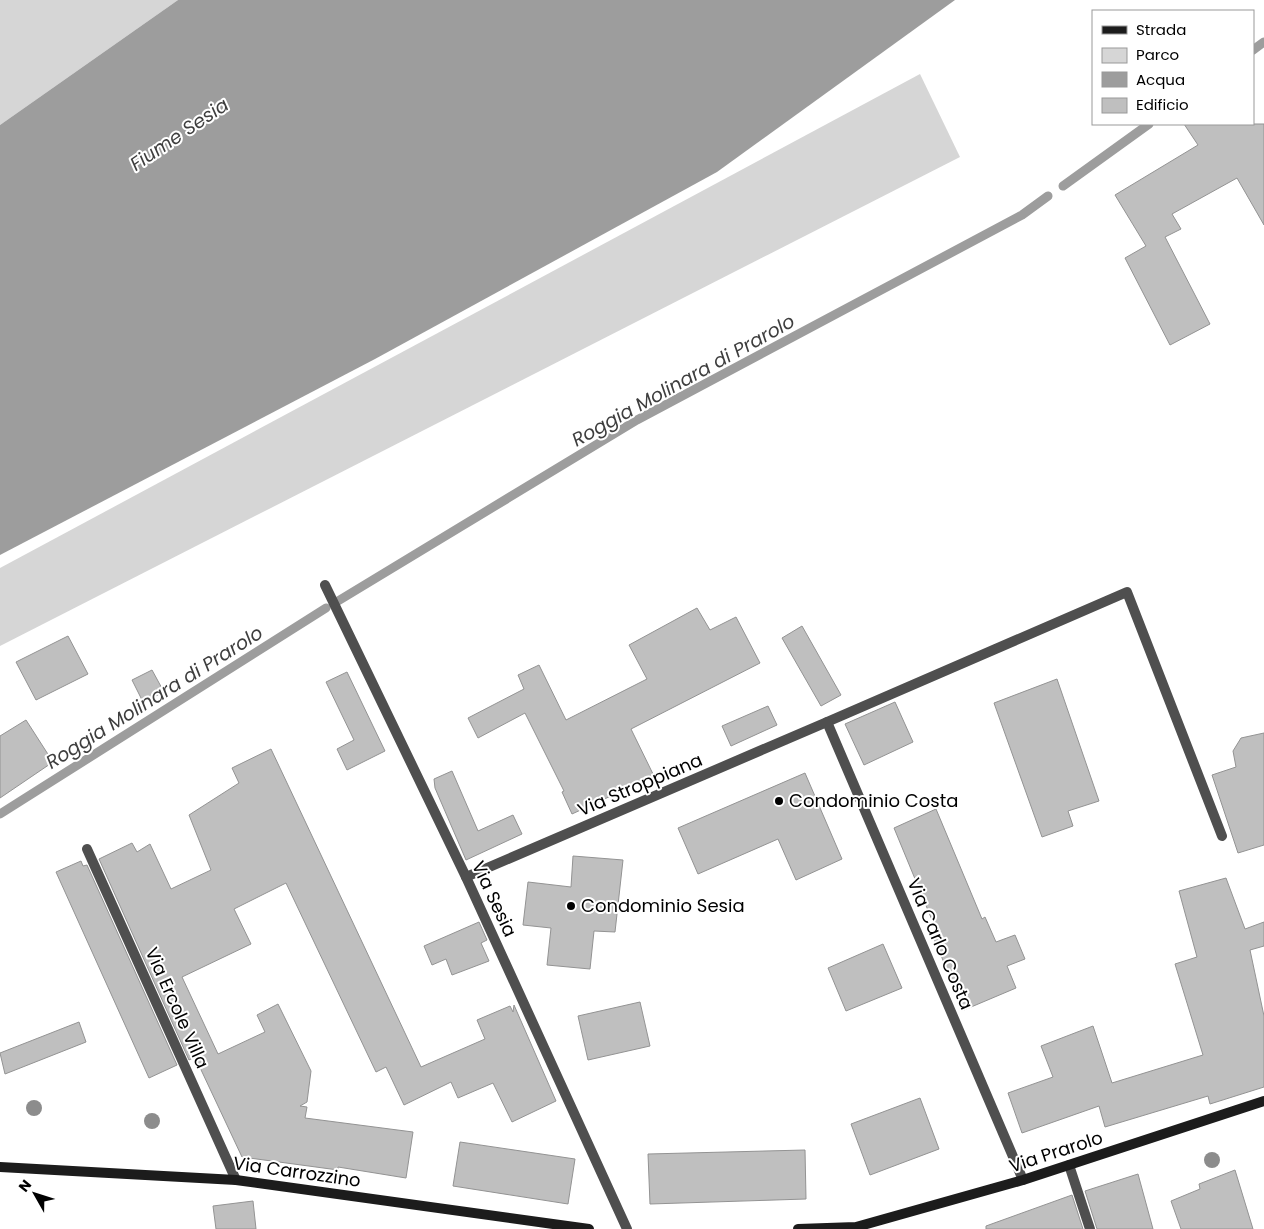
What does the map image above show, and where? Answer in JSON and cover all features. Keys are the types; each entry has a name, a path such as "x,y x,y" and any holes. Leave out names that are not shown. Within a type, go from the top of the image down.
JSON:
{"street":[{"name":"Via Sesia","path":"326,586 466,877 628,1229"},
{"name":"Via Stroppiana","path":"466,877 1127,592 1222,836"},
{"name":"Via Carlo Costa","path":"827,722 1023,1180"},
{"name":"Via Ercole Villa","path":"87,849 236,1180"},
{"name":"Via Prarolo","path":"856,1228 1023,1180 1264,1102"},
{"path":"1068,1165 1090,1229"},
{"name":"Via Carrozzino","path":"0,1167 236,1180 589,1229"},
{"path":"798,1229 856,1228"}],"green space":[{"path":"0,0 178,0 0,125"},
{"path":"920,74 960,157 0,646 0,568"}],"water":[{"name":"Fiume Sesia","path":"178,0 955,0 717,172 375,359 0,555 0,125"}],"building":[{"path":"1264,124 1264,225 1237,178 1172,214 1181,229 1165,237 1210,324 1170,345 1125,258 1146,246 1115,195 1198,145 1185,125"},
{"path":"697,608 710,630 736,617 760,663 631,729 654,776 572,814 562,792 564,791 525,713 478,738 468,718 524,689 518,675 539,665 566,720 647,679 629,645"},
{"path":"802,626 841,695 821,706 782,638"},
{"path":"68,636 88,674 36,700 16,662"},
{"path":"152,670 164,692 143,702 132,680"},
{"path":"347,672 385,751 347,770 337,749 354,740 326,682"},
{"path":"1057,679 1099,801 1068,811 1073,826 1042,837 994,703"},
{"path":"895,702 913,742 864,765 845,724"},
{"path":"768,706 777,725 731,746 722,726"},
{"path":"26,720 53,762 0,798 0,736"},
{"path":"1264,733 1264,845 1238,853 1212,775 1236,767 1233,751 1241,738"},
{"path":"271,749 421,1067 485,1039 477,1020 510,1006 513,1012 514,1005 556,1101 512,1122 493,1083 458,1098 451,1082 404,1105 386,1067 376,1072 286,883 234,909 251,944 182,977 218,1054 265,1032 257,1015 278,1004 311,1071 307,1102 300,1106 307,1107 305,1118 413,1132 406,1178 338,1167 338,1170 242,1157 195,1057 189,1060 99,859 132,843 137,852 150,844 171,889 211,870 189,815 239,783 232,768"},
{"path":"452,771 478,831 513,815 522,834 466,860 435,788 434,779"},
{"name":"Condominio Costa","path":"805,773 842,859 796,880 778,839 698,874 678,828"},
{"path":"936,809 982,919 985,917 996,942 1015,935 1025,959 1007,966 1016,988 964,1010 934,939 939,937 894,828"},
{"name":"Condominio Sesia","path":"573,856 623,860 615,932 594,931 590,969 547,965 551,928 523,925 528,882 571,887"},
{"path":"81,861 83,866 87,865 177,1065 149,1078 56,872"},
{"path":"1226,878 1245,929 1264,922 1264,946 1250,950 1264,1016 1264,1087 1210,1104 1208,1096 1105,1127 1099,1106 1022,1133 1008,1093 1053,1077 1041,1046 1093,1026 1112,1083 1203,1055 1175,964 1197,957 1179,891"},
{"path":"479,922 487,940 481,943 489,961 452,975 446,959 432,965 424,946"},
{"path":"883,944 902,988 846,1011 828,968"},
{"path":"640,1002 650,1046 588,1060 578,1016"},
{"path":"79,1022 86,1042 5,1074 0,1053"},
{"path":"920,1098 939,1149 870,1175 851,1124"},
{"path":"460,1142 575,1159 568,1204 453,1186"},
{"path":"805,1150 806,1199 650,1204 648,1154"},
{"path":"1235,1170 1253,1229 1181,1229 1171,1201 1200,1189 1199,1184"},
{"path":"1138,1174 1153,1229 1097,1229 1085,1191"},
{"path":"1072,1195 1083,1229 986,1229 986,1226"},
{"path":"253,1201 256,1229 216,1229 213,1206"}],"waterway":[{"name":"Roggia Molinara di Prarolo","path":"1254,49 1264,42"},
{"name":"Roggia Molinara di Prarolo","path":"1063,186 1148,125"},
{"name":"Roggia Molinara di Prarolo","path":"338,601 637,420 1022,215 1048,196"},
{"name":"Roggia Molinara di Prarolo","path":"0,814 326,608"}],"place":[{"name":"Condominio Costa","path":"779,801"},
{"name":"Condominio Sesia","path":"571,906"}]}
